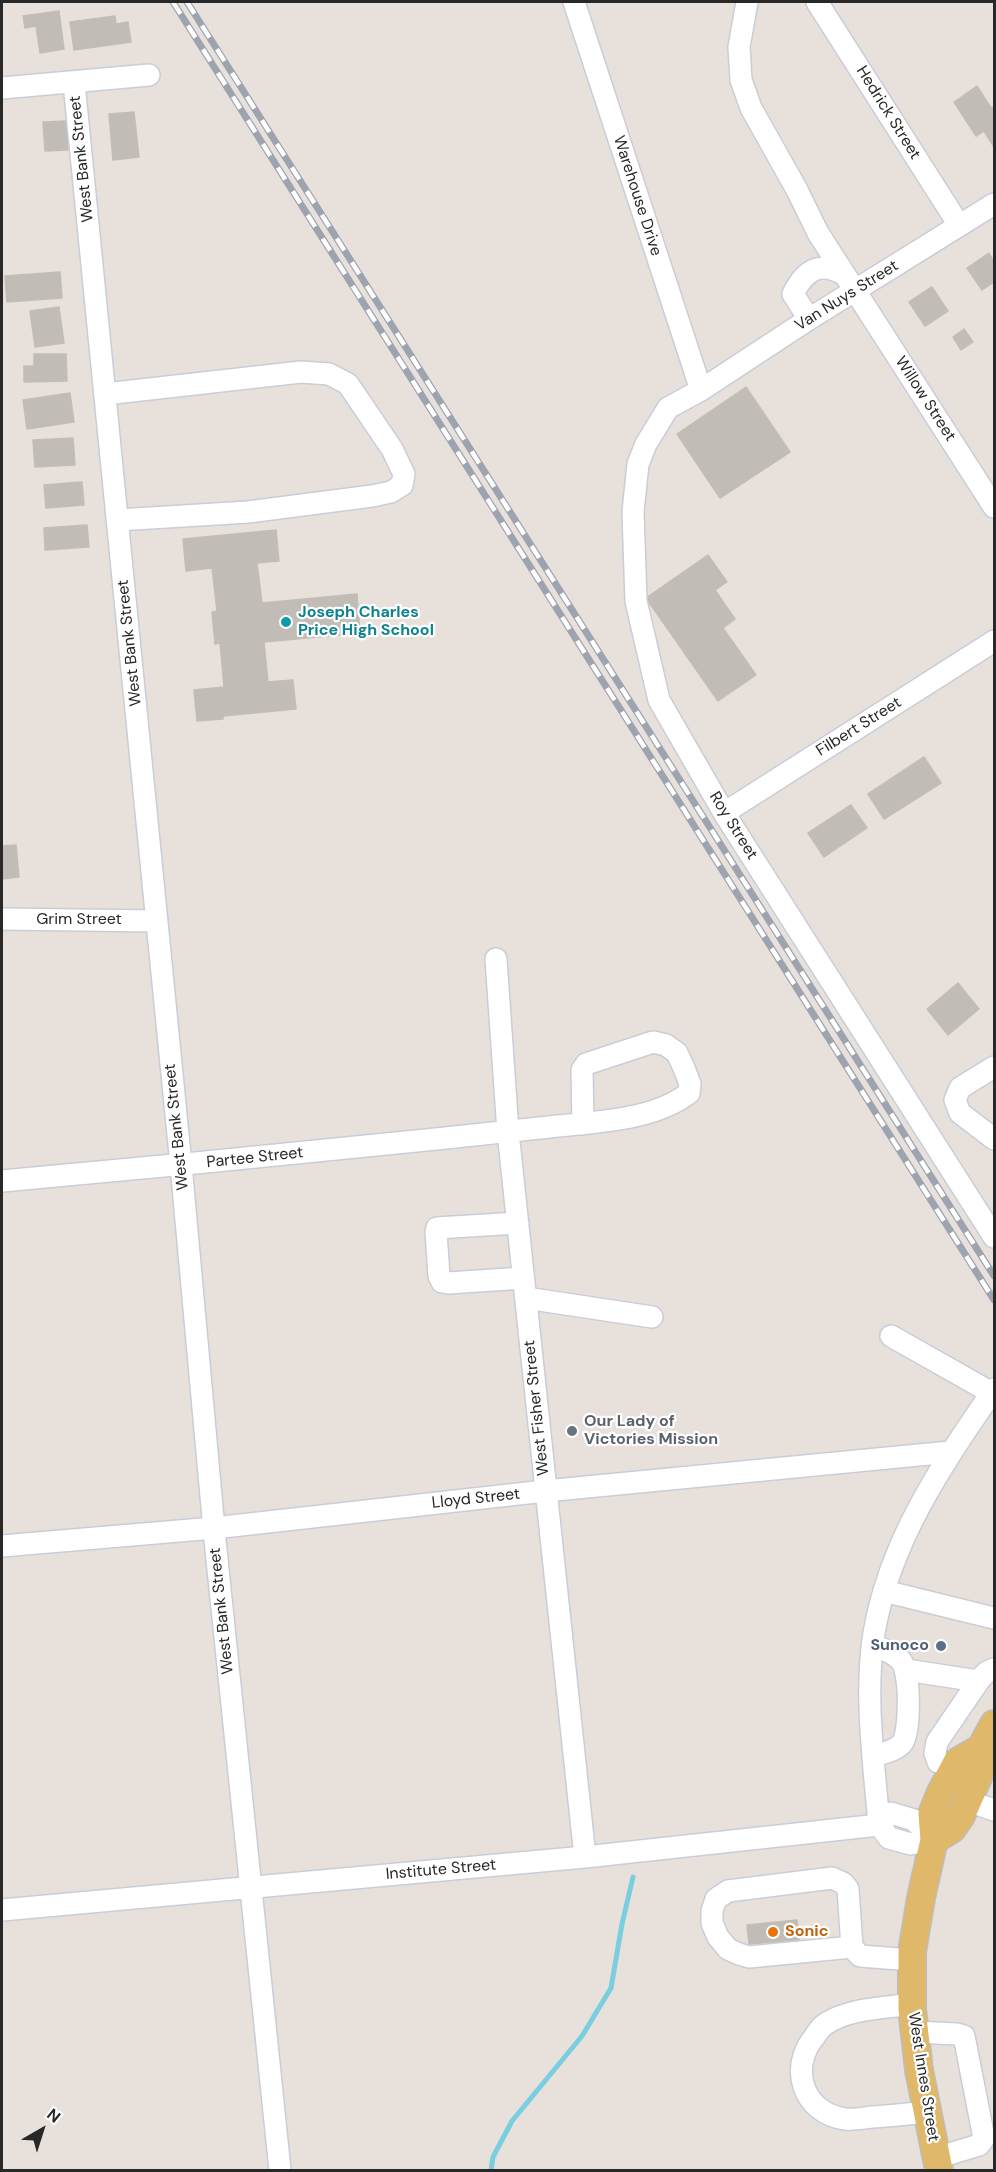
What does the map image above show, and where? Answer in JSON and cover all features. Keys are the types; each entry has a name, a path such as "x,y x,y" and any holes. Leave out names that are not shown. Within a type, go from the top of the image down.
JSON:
{"main road":[{"name":"West Innes Street","path":"937,2164 919,2070 912,2004 912,1960 921,1898 934,1840 932,1814 945,1766 957,1762 990,1735"},
{"name":"West Innes Street","path":"934,1840 952,1829 968,1801 980,1773 990,1735"}],"street":[{"name":"Warehouse Drive","path":"574,2 701,390"},
{"name":"Willow Street","path":"747,2 739,47 741,80 751,108 797,190 818,233 994,507"},
{"name":"Hedrick Street","path":"817,2 959,225"},
{"path":"2,88 149,75"},
{"name":"West Bank Street","path":"74,83 181,1165 214,1528 280,2170"},
{"name":"Van Nuys Street","path":"701,390 809,319 850,283 994,204"},
{"path":"809,319 793,294 807,273 833,267 850,283"},
{"path":"105,394 301,372 329,374 348,384 392,449 404,474 402,485 381,494 306,506 248,512 118,520"},
{"name":"Roy Street","path":"701,390 668,408 646,444 638,464 633,512 636,601 659,700 724,813 994,1237"},
{"name":"Filbert Street","path":"724,813 994,641"},
{"name":"Grim Street","path":"2,919 157,921"},
{"name":"West Fisher Street","path":"496,959 508,1132 585,1857"},
{"name":"Partee Street","path":"2,1181 508,1132 582,1124 654,1111 678,1101 689,1093 690,1084 677,1053 666,1045 653,1042 586,1064 582,1070 582,1124"},
{"path":"994,1067 960,1088 955,1100 960,1113 994,1139"},
{"path":"518,1223 437,1228 439,1276 442,1282 524,1288 652,1317"},
{"path":"879,1825 870,1690 874,1634 889,1569 908,1528 950,1452 993,1391 891,1336"},
{"name":"Lloyd Street","path":"2,1546 214,1528 545,1491 950,1452"},
{"path":"884,1591 994,1618"},
{"path":"873,1645 901,1660 906,1670 908,1714 903,1741 899,1746 874,1756"},
{"path":"906,1670 986,1675"},
{"path":"945,1766 934,1753 937,1742 986,1675"},
{"path":"903,1741 945,1766"},
{"path":"968,1801 994,1810"},
{"name":"Institute Street","path":"2,1910 585,1857 879,1825 891,1814 914,1820 934,1840"},
{"path":"852,1947 749,1957 728,1948 718,1937 712,1923 712,1911 717,1899 728,1891 832,1878 843,1883 848,1889 852,1947 860,1956 912,1960"},
{"path":"912,2004 852,2013 825,2024 811,2041 802,2058 802,2080 809,2099 822,2112 846,2120 927,2112"},
{"path":"915,2032 964,2036 983,2133 984,2140 979,2145 937,2164"}],"building":[{"path":"59,11 64,49 40,53 36,26 25,28 23,16"},
{"path":"115,16 116,24 128,22 131,42 74,50 70,22"},
{"path":"977,86 991,108 994,106 994,147 984,131 976,136 954,102"},
{"path":"134,112 139,157 113,160 109,114"},
{"path":"67,121 68,150 45,151 43,122"},
{"path":"989,253 994,262 994,282 982,290 967,268"},
{"path":"60,272 62,298 7,302 5,276"},
{"path":"932,287 948,311 925,326 909,302"},
{"path":"59,307 64,343 35,347 30,311"},
{"path":"964,329 973,342 961,350 953,337"},
{"path":"34,354 66,354 67,381 24,382 24,366 34,366"},
{"path":"746,387 790,452 720,498 677,434"},
{"path":"70,393 74,422 27,429 23,400"},
{"path":"73,438 75,465 35,467 33,440"},
{"path":"82,482 84,505 46,508 44,485"},
{"path":"87,525 89,547 45,550 44,528"},
{"name":"Joseph Charles Price High School","path":"276,530 279,561 257,563 262,603 357,594 360,633 264,642 268,682 293,680 296,709 223,716 223,719 197,721 194,690 224,687 220,643 215,644 212,612 217,611 212,568 186,571 183,539"},
{"path":"708,555 727,582 715,590 735,619 723,628 756,675 718,701 646,598"},
{"path":"924,757 941,783 884,819 868,794"},
{"path":"851,805 867,828 824,857 808,833"},
{"path":"16,845 19,877 2,879 2,846"},
{"path":"958,983 979,1009 948,1035 927,1009"},
{"name":"Sonic","path":"797,1920 799,1940 749,1944 747,1925"}],"waterway":[{"path":"491,2170 493,2157 512,2121 582,2036 611,1988 633,1877"}],"railway":[{"path":"173,2 994,1300"},
{"path":"187,2 994,1276"}],"place":[{"name":"Joseph Charles Price High School","path":"286,622"},
{"name":"Our Lady of Victories Mission","path":"572,1431"},
{"name":"Sunoco","path":"941,1646"},
{"name":"Sonic","path":"773,1932"}]}
